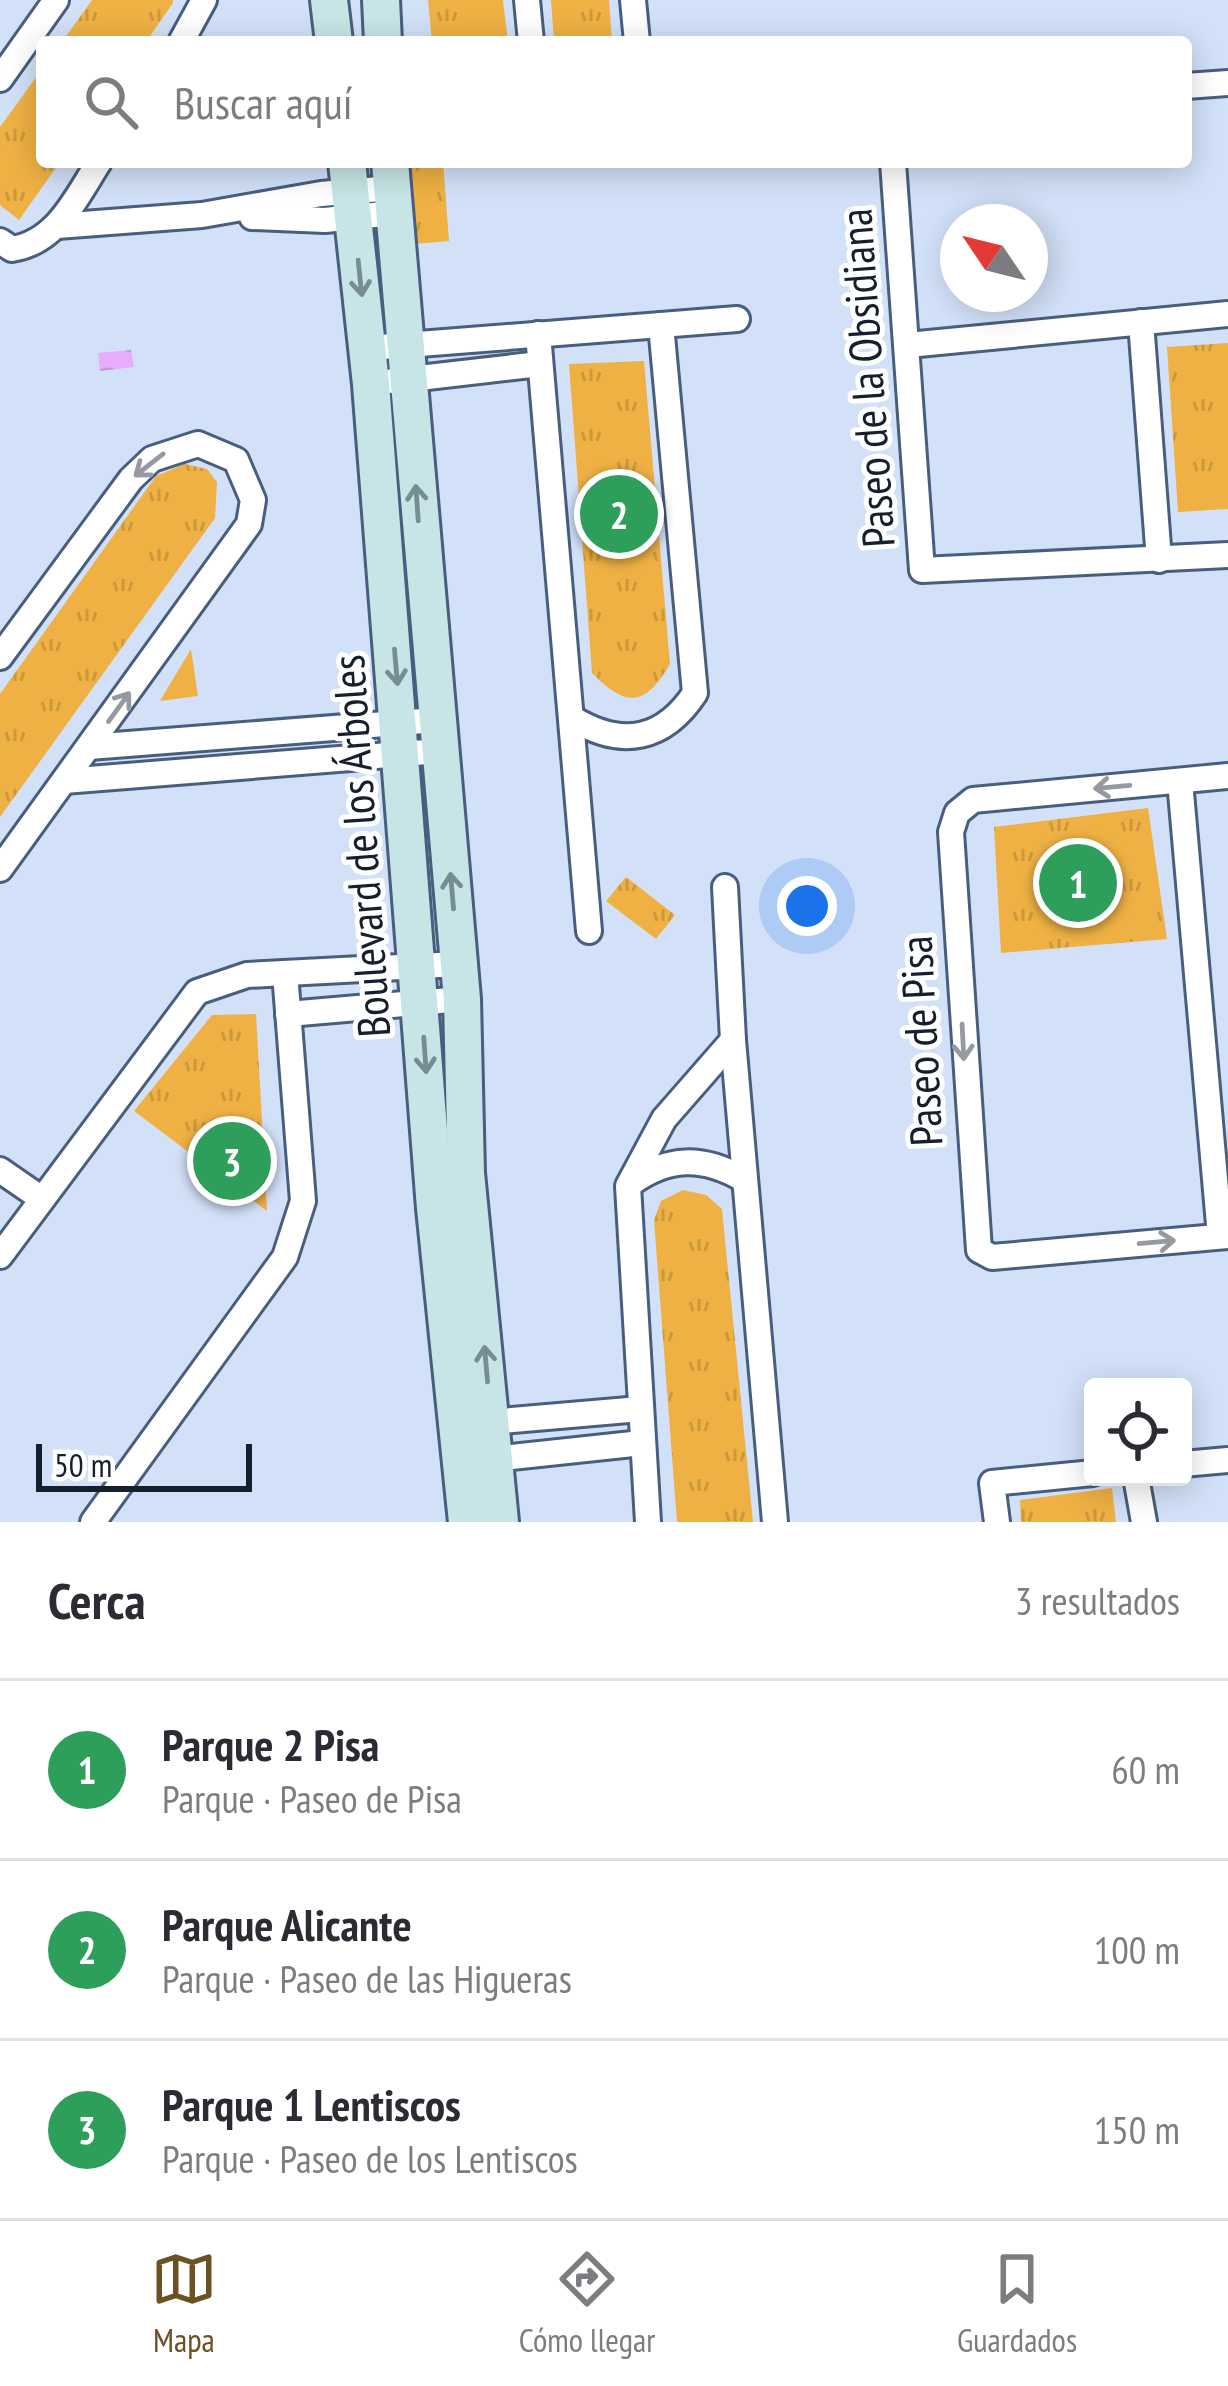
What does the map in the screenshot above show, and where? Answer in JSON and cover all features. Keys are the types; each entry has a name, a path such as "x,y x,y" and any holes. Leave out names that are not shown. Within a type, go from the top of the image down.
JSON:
{"main road":[{"path":"329,0 333,36"},
{"path":"381,0 383,36"},
{"name":"Boulevard de los Árboles","path":"392,188 407,362 419,737 420,985 435,1208 476,1442 500,1522"},
{"name":"Boulevard de los Árboles","path":"350,191 419,737 460,982 476,1442 467,1522"}],"street":[{"path":"0,79 56,0"},
{"path":"184,36 204,0"},
{"path":"527,0 530,36"},
{"path":"633,0 636,36"},
{"path":"1192,86 1228,83"},
{"path":"0,241 12,249 34,246 57,226 95,168"},
{"name":"Paseo de la Obsidiana","path":"893,168 922,570 1228,555"},
{"path":"57,226 202,215 392,188"},
{"path":"908,345 1228,314"},
{"path":"369,366 538,334 737,319"},
{"path":"1141,322 1159,560"},
{"path":"575,721 599,734 628,739 656,733 679,717 695,693 662,325"},
{"path":"538,334 575,721 589,931"},
{"path":"369,366 540,364"},
{"path":"0,657 152,459 198,444 236,460 254,500 249,524 0,869"},
{"path":"89,747 419,737"},
{"path":"64,782 419,737"},
{"name":"Paseo de Pisa","path":"1180,781 1224,1236 992,1257 979,1250 976,1239 951,832 957,813 973,800 1228,776"},
{"path":"725,887 743,1179 776,1522"},
{"path":"0,1256 196,992 223,980 285,973 420,985 460,982"},
{"path":"93,1522 285,1257 297,1228 303,1201 285,973"},
{"path":"288,1014 420,985 460,982"},
{"path":"649,1522 628,1186 664,1119 734,1040"},
{"path":"628,1186 648,1171 684,1161 721,1166 743,1179"},
{"path":"0,1170 42,1199"},
{"path":"476,1442 640,1409"},
{"path":"476,1442 641,1443"},
{"path":"1192,1463 1228,1460"},
{"path":"997,1522 992,1483 1084,1474"},
{"path":"1138,1486 1144,1522"}],"green space":[{"path":"92,0 173,0 150,36 66,36"},
{"path":"428,0 503,0 507,36 431,36"},
{"path":"551,0 609,0 612,36 554,36"},
{"path":"36,77 36,168 56,168 19,220 0,205 0,127"},
{"path":"408,168 443,168 449,241 414,244"},
{"path":"1228,343 1228,509 1178,512 1167,347"},
{"path":"644,361 670,664 652,688 634,698 615,692 592,673 569,364"},
{"path":"185,464 207,469 217,482 215,518 0,817 0,694 156,476"},
{"path":"191,649 198,696 160,701"},
{"path":"1148,808 1167,939 1001,953 994,827"},
{"path":"626,877 675,915 656,939 606,901"},
{"path":"256,1014 267,1211 134,1111 212,1015"},
{"path":"683,1190 706,1195 722,1209 753,1522 677,1522 654,1220 661,1201"},
{"path":"1112,1488 1116,1522 1021,1522 1020,1500"}],"water":[{"path":"131,350 134,367 100,371 98,353"}],"place":[{"name":"Parque Alicante","path":"619,514"},
{"name":"Parque 2 Pisa","path":"1078,883"},
{"name":"Parque 1 Lentiscos","path":"232,1161"}]}
